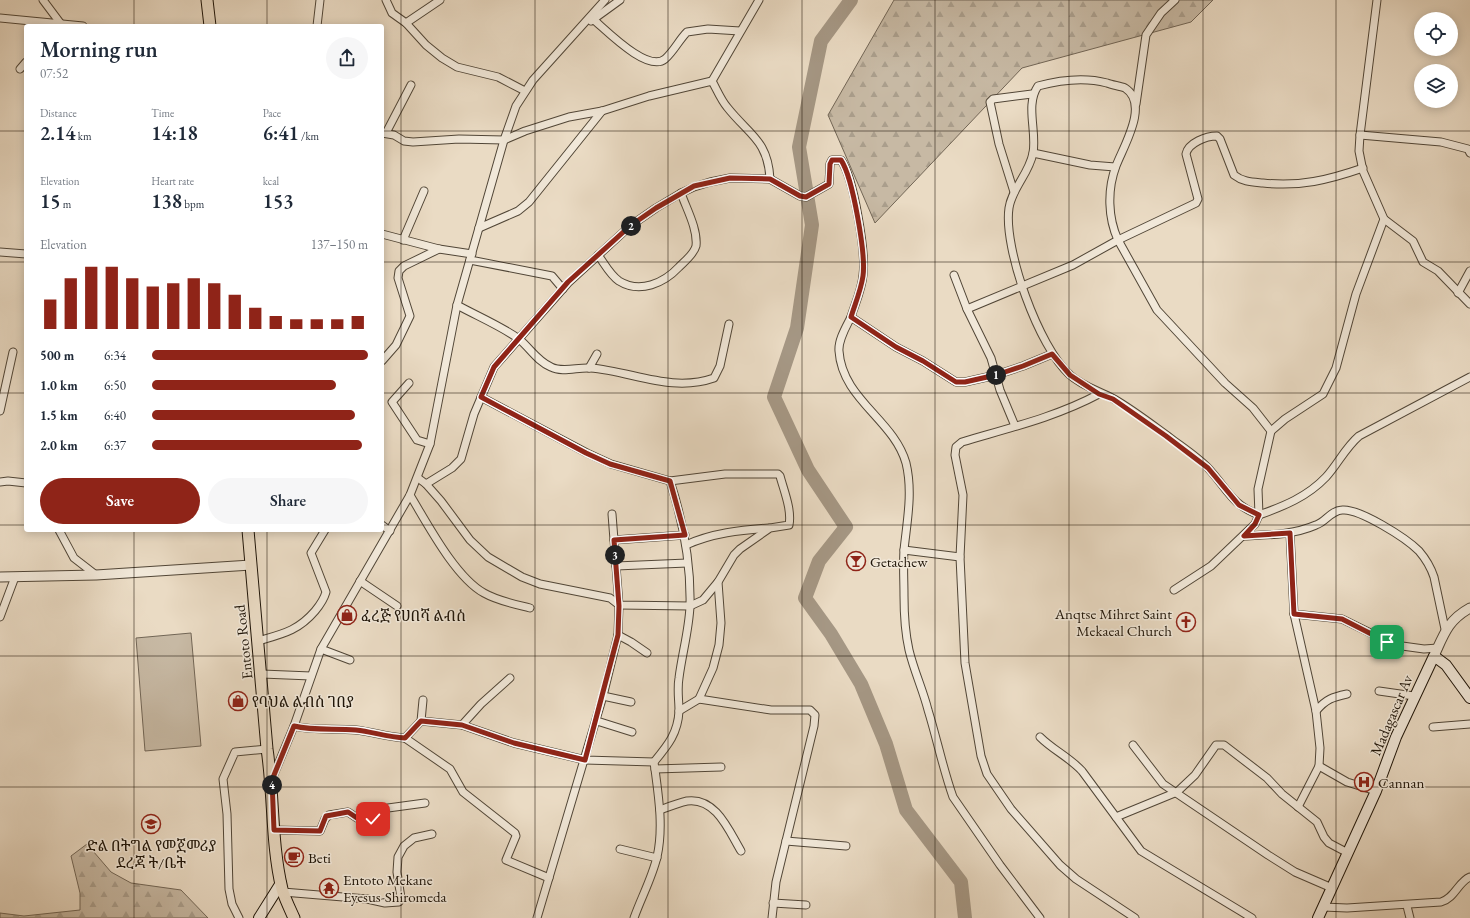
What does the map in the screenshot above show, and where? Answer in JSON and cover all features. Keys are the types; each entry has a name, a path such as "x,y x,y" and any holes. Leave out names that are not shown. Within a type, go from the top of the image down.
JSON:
{"main road":[{"path":"207,0 210,24"},
{"name":"Entoto Road","path":"248,532 262,674 267,749 272,780 274,830 282,887 294,918"},
{"path":"1436,652 1470,698"},
{"name":"Madagascar Av","path":"1318,918 1376,791 1396,737 1414,696 1436,652"},
{"path":"259,918 282,887"}],"street":[{"path":"43,0 59,24"},
{"path":"317,24 320,0"},
{"path":"386,0 392,14 406,23 426,45 442,58 457,67 498,77 525,90"},
{"path":"406,23 440,0"},
{"path":"272,780 294,726 321,649 390,531 418,478 430,444 457,305 504,140 516,106 525,90 605,0"},
{"path":"585,22 594,20 620,0"},
{"path":"411,85 384,133 394,135 404,141 413,142 459,139 504,140 524,131 569,117 602,111 649,96 712,81 759,0"},
{"path":"1175,0 1161,13 1146,35 1136,107 1129,137 1115,167 1110,191 1110,214 1112,227 1157,310 1225,383 1253,408 1271,431"},
{"path":"1376,0 1360,135 1359,151 1363,168 1384,219 1413,241 1423,262 1438,271 1470,304"},
{"path":"0,18 51,24"},
{"path":"594,20 632,53 658,62 665,59 687,32 708,29 740,31"},
{"path":"20,69 24,64"},
{"path":"1136,107 1132,96 1124,88 1100,81 1060,80 1038,86 1032,94 1033,153 1028,168 1014,192 1009,206 1007,221 1022,287 1052,354 1070,375 1099,394 1113,399 1166,436 1208,468 1239,505 1259,515 1292,503 1317,486 1330,472 1350,444 1359,436 1470,378"},
{"path":"712,81 726,106 758,140 765,152 769,164 770,179"},
{"path":"1014,192 999,144 990,102 993,99 1032,94"},
{"path":"479,228 518,211 529,202 602,111"},
{"path":"1360,135 1441,142 1468,149 1470,153"},
{"path":"967,309 1073,265 1118,240 1196,203 1198,199 1186,154 1187,148 1212,136 1217,136 1220,139 1234,175 1246,182 1295,185 1328,180 1363,168"},
{"path":"1033,153 1090,165 1115,167"},
{"path":"426,484 452,468 461,459 474,414 494,367 563,289 630,226 680,193 694,186 730,178 770,179 800,196 806,197 829,184 830,164 832,160 841,160 851,188 865,258 863,277 851,317 841,339 839,350 843,369 851,387 900,446 906,464 910,513 904,550 904,596 909,650 928,709 949,785 954,797 1040,918"},
{"path":"403,240 424,191"},
{"path":"598,255 615,277 627,285 639,287 653,285 671,276 694,251 696,245 695,234 680,193"},
{"path":"1174,590 1211,566 1255,524 1259,515 1258,489 1271,431 1323,394 1336,368 1356,294 1384,219"},
{"path":"384,235 552,276 563,289"},
{"path":"384,360 396,345 410,316 398,278 399,271 404,266 439,249"},
{"path":"0,252 24,254"},
{"path":"1458,293 1470,271"},
{"path":"954,275 967,309 991,358 1000,390 1015,426"},
{"path":"457,305 519,340 530,352 552,368 563,370 589,368 672,383 714,378 720,366 730,324"},
{"path":"851,317 896,347 923,361 950,379 965,382 996,375 1052,354"},
{"path":"0,411 13,352"},
{"path":"589,368 597,354"},
{"path":"409,382 392,402 417,440 430,444"},
{"path":"1099,394 1075,406 1042,419 962,442 956,447 955,455 963,495 960,557 965,663 981,756 987,774 1010,809 1060,865 1076,879 1135,918"},
{"path":"481,397 592,456 610,464 670,481 725,474 778,474 780,476 786,498 790,521 789,525 786,527 735,531 697,540 686,545"},
{"path":"418,478 426,484 441,501 470,540 488,557 522,577 540,584 610,598 619,606 690,606 703,600 718,582 734,555 770,528"},
{"path":"0,482 8,481 24,483"},
{"path":"634,918 657,858 660,835 660,810 655,765 672,741 676,731 679,711 678,679 690,606 685,535 670,481"},
{"path":"410,495 448,555 468,581 482,592 499,600 530,608"},
{"path":"1244,536 1290,533 1318,525 1332,513 1347,510 1364,516 1394,532 1419,551 1431,569 1445,629"},
{"path":"537,918 597,721 618,635 619,606 612,514"},
{"path":"384,526 390,531"},
{"path":"60,532 74,558 96,574"},
{"path":"258,641 292,630 303,624 320,605 326,592 311,553 324,532"},
{"path":"1290,533 1294,614 1316,711 1320,748 1319,766 1298,807"},
{"path":"614,540 685,535"},
{"path":"904,550 960,557"},
{"path":"616,566 687,563"},
{"path":"0,577 96,574 251,565"},
{"path":"0,617 15,577"},
{"path":"360,581 397,606"},
{"path":"679,711 699,699 713,668 721,623 718,582"},
{"path":"1294,614 1342,619 1395,645 1424,648 1436,652 1445,629 1462,612 1470,608"},
{"path":"618,635 647,653"},
{"path":"321,649 350,660"},
{"path":"262,674 311,676"},
{"path":"462,725 481,704 510,678"},
{"path":"1379,691 1414,696"},
{"path":"1316,711 1324,701 1330,697 1347,694"},
{"path":"603,696 631,702"},
{"path":"699,699 771,710 810,710 815,715 804,772 776,882 772,918"},
{"path":"405,738 421,721 423,700"},
{"path":"421,721 462,725 514,743 585,760 655,765 721,767"},
{"path":"597,721 632,732"},
{"path":"1433,727 1470,724"},
{"path":"294,726 303,728 357,730 382,736 405,738 450,769 463,792 516,833 506,860 549,878"},
{"path":"1040,737 1050,746 1072,760 1141,851 1252,918"},
{"path":"1116,817 1177,792 1195,775 1210,752 1219,744 1224,745 1250,764 1316,822 1324,838 1329,844 1348,853"},
{"path":"1133,745 1163,784 1295,872 1332,888"},
{"path":"239,918 232,904 229,889 224,776 235,752 267,749"},
{"path":"1319,766 1347,782 1376,791"},
{"path":"660,810 686,801 703,803 714,809 741,851"},
{"path":"274,830 320,831 325,819 329,815 348,812 357,818 373,819 388,808 424,803"},
{"path":"282,887 385,903 399,902 401,898 396,872 398,857 404,846 414,838 432,834"},
{"path":"786,841 846,846"},
{"path":"620,849 657,858"},
{"path":"1323,906 1347,908 1407,906 1447,900 1464,880 1470,877"},
{"path":"773,903 806,905"},
{"path":"1407,906 1410,918"}],"green space":[{"path":"894,0 1213,0 1191,22 1022,68 875,223 828,115"},
{"path":"191,633 201,746 145,751 136,638"},
{"path":"87,844 111,872 131,883 181,890 208,918 0,918 0,913 24,916 80,910 80,893 71,856"}],"waterway":[{"path":"851,0 821,41 799,147 812,225 797,328 774,397 808,470 846,527 819,561 805,598 831,634 861,684 886,744 906,810 961,882 965,918"}],"place":[{"name":"Getachew","path":"856,561"},
{"name":"ፈረጅ የሀበሻ ልብስ","path":"347,615"},
{"name":"Anqtse Mihret Saint Mekaeal Church","path":"1186,622"},
{"name":"የባህል ልብስ ገበያ","path":"238,701"},
{"name":"Cannan","path":"1364,782"},
{"name":"ድል በትግል የመጀመሪያ ደረጃ ት/ቤት","path":"151,824"},
{"name":"Beti","path":"294,857"},
{"name":"Entoto Mekane Eyesus-Shiromeda","path":"329,888"}],"route":[{"path":"373,819 364,820 357,818 348,812 326,816 322,830 318,832 274,830 272,780 294,726 303,728 357,730 382,736 405,738 421,721 462,725 514,743 585,760 597,721 618,635 619,606 614,540 685,535 680,512 670,481 610,464 586,453 481,397 494,367 568,282 630,226 680,193 694,186 710,182 730,178 754,178 770,179 800,196 806,197 829,184 830,164 832,160 841,160 844,164 860,226 865,258 863,277 851,317 896,347 923,361 956,382 965,382 996,375 1052,354 1070,375 1099,394 1113,399 1129,409 1208,468 1228,494 1239,505 1246,510 1259,515 1255,524 1244,536 1290,533 1294,614 1342,619 1387,642"}]}
